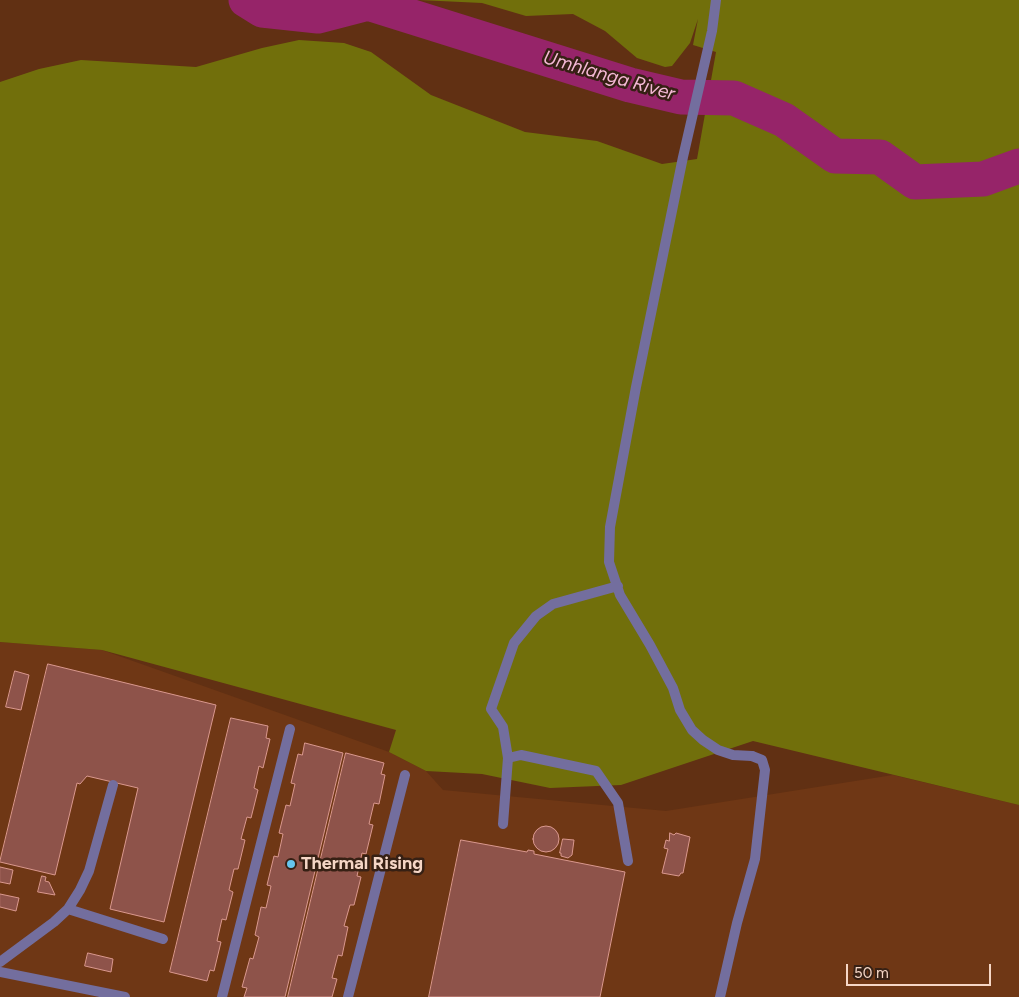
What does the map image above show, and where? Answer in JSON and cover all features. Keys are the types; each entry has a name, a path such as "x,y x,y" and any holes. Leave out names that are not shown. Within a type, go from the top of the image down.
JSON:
{"street":[{"path":"716,0 712,31 683,157 636,387 610,527 609,562 620,595 650,644 673,688 680,710 692,730 718,750 733,755 752,756 762,760 765,770 755,859 737,923 720,997"},
{"path":"502,824 508,758 503,728 491,709 514,643 536,616 553,604 618,586"},
{"path":"222,997 290,728"},
{"path":"508,758 521,755 596,770 618,803 628,861"},
{"path":"348,997 405,775"},
{"path":"0,962 54,922 68,909 89,871 113,785"},
{"path":"68,909 163,939"},
{"path":"0,972 125,997"}],"shaded area":[{"path":"419,0 1019,0 1019,805 753,741 621,785 550,788 482,774 426,771 389,752 396,730 102,650 0,642 0,82 39,69 81,60 196,67 262,48 299,40 344,43 371,52 431,95 525,132 597,141 662,164 697,159 716,52 693,45 698,19 690,43 672,66 665,67 637,58 605,31 573,14 526,16 482,3"},
{"path":"0,642 102,650 389,752 426,771 443,790 666,811 893,775 1019,805 1019,997 0,997"}],"building":[{"path":"48,664 216,705 164,922 110,909 138,788 87,776 80,784 77,783 55,875 0,862"},
{"path":"15,671 29,675 21,710 6,707"},
{"path":"231,718 268,726 266,738 270,739 263,768 259,766 254,788 258,790 251,818 247,817 241,839 245,840 238,869 234,869 229,890 233,892 226,920 222,919 217,941 221,942 214,971 210,970 207,981 170,972"},
{"path":"305,743 343,753 285,997 244,997 247,988 242,987 250,958 253,959 259,937 255,935 261,907 266,908 271,886 267,885 274,856 278,857 283,834 279,833 286,805 290,806 295,784 291,783 298,754 302,755"},
{"path":"346,753 384,763 381,774 385,775 379,804 374,803 369,824 373,825 366,854 362,853 357,876 361,877 354,905 350,905 344,926 348,927 342,956 338,955 332,978 337,979 332,997 288,997"},
{"path":"546,826 555,830 559,839 555,848 546,852 537,848 533,839 537,830"},
{"path":"670,833 690,837 683,873 679,876 662,873 668,849 664,848 666,840 669,841"},
{"path":"563,839 574,840 572,855 568,858 561,856 560,853"},
{"path":"461,840 527,852 528,850 534,851 534,854 625,872 600,997 429,997"},
{"path":"0,867 13,870 10,884 0,882"},
{"path":"42,876 46,877 45,881 49,882 55,895 38,892"},
{"path":"0,894 19,898 16,911 0,907"},
{"path":"88,953 113,959 111,972 85,966"}],"waterway":[{"name":"Umhlanga River","path":"246,0 262,10 318,16 368,3 630,85 681,97 734,98 784,120 835,156 880,157 915,182 983,179 1019,166"}],"place":[{"name":"Thermal Rising","path":"291,864"}]}
